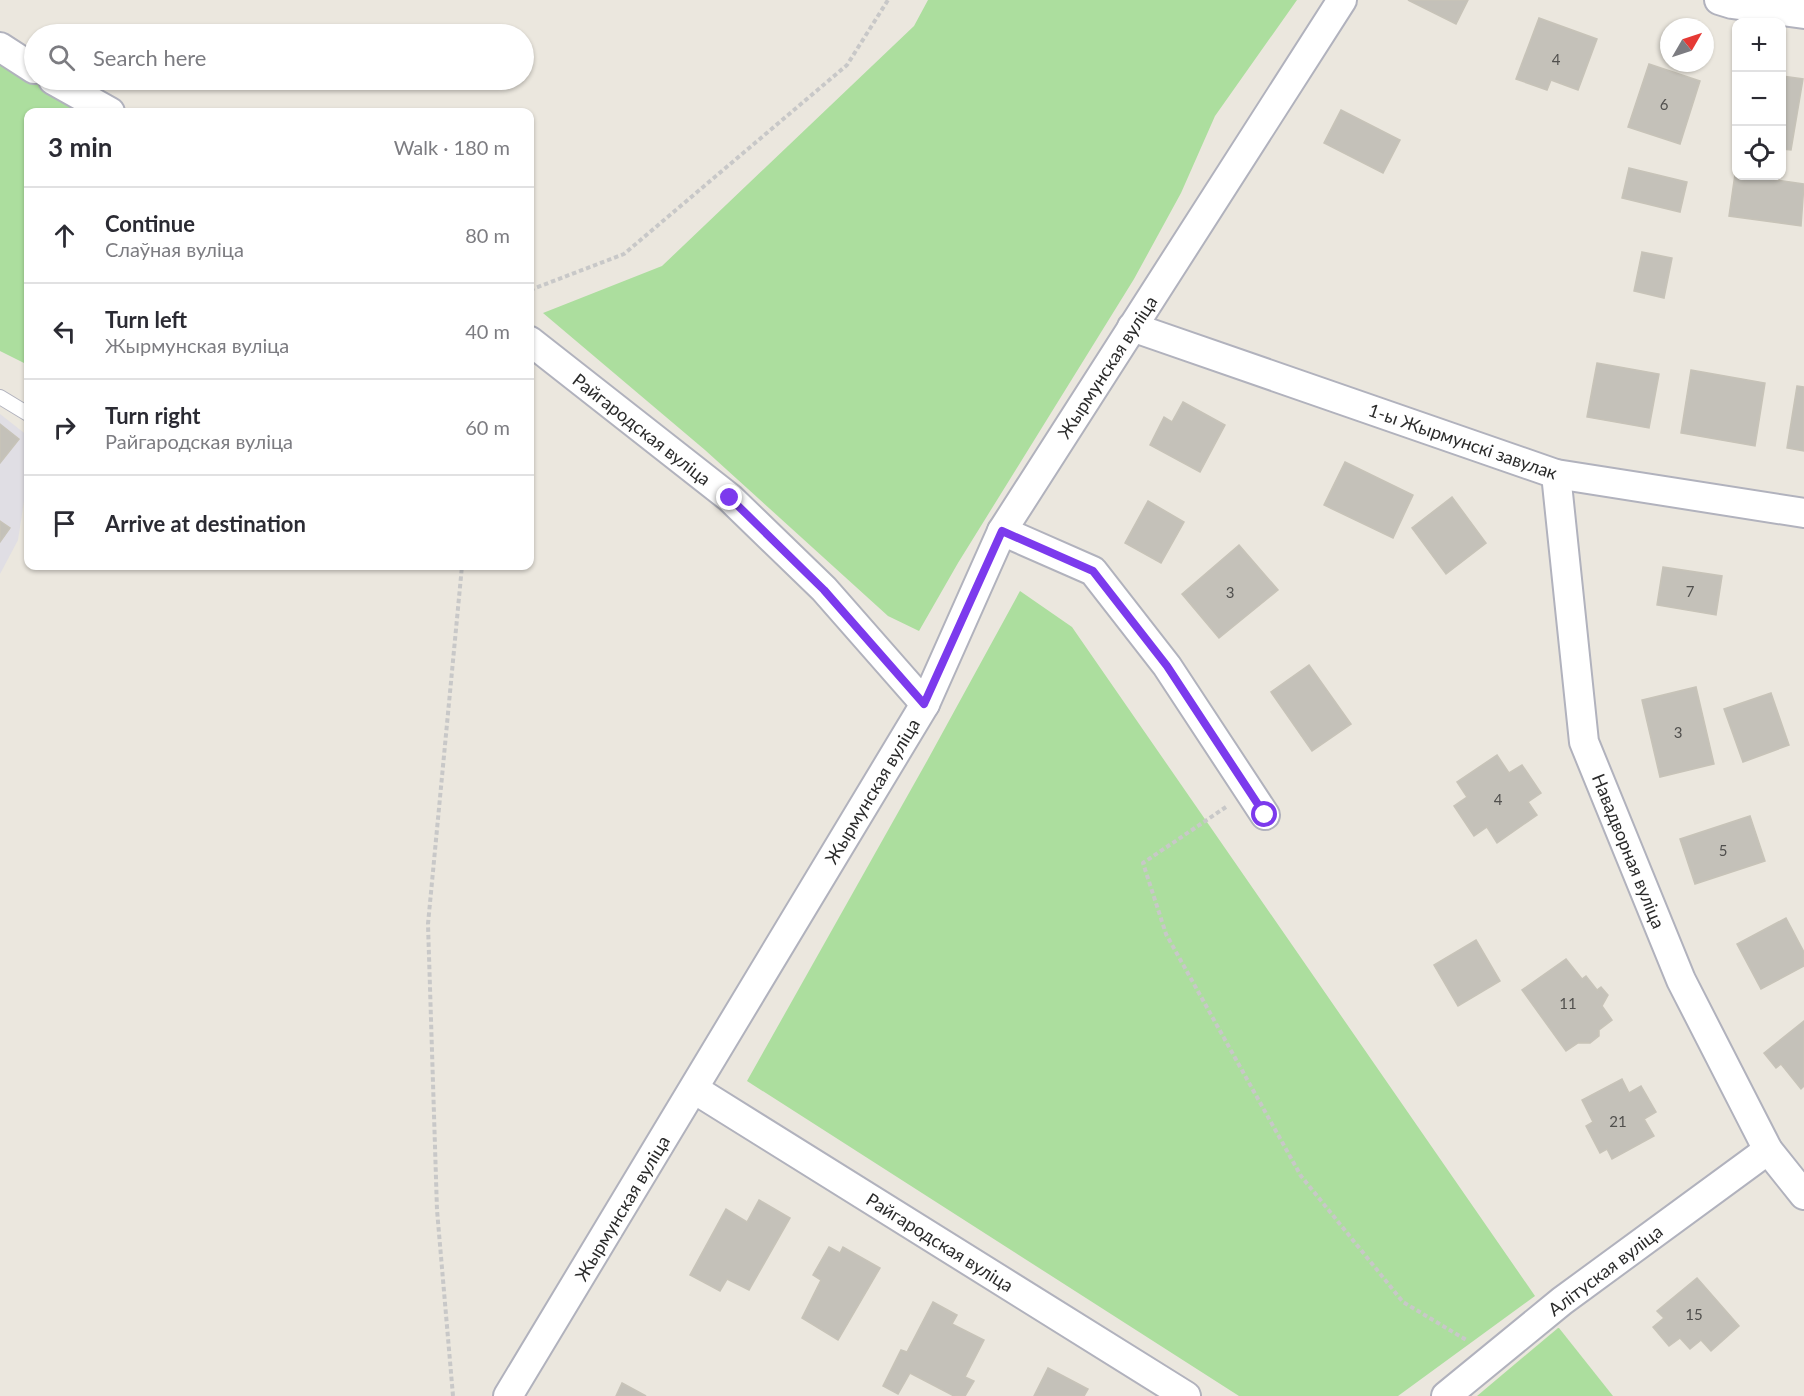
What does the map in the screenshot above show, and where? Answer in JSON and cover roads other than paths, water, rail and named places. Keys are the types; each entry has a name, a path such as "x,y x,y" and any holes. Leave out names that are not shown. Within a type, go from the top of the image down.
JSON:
{"street":[{"name":"Жырмунская вуліца","path":"508,1396 924,704 1002,531 1342,0"},
{"path":"1719,0 1732,4 1804,14"},
{"path":"0,47 24,63"},
{"path":"71,90 103,108"},
{"name":"1-ы Жырмунскі завулак","path":"1132,327 1556,474 1804,513"},
{"name":"Райгародская вуліца","path":"534,344 730,498 824,590 924,704"},
{"name":"Навадворная вуліца","path":"1556,474 1584,742 1682,980 1768,1150 1804,1195"},
{"path":"1002,531 1093,571 1167,666 1265,815"},
{"name":"Райгародская вуліца","path":"694,1089 1186,1396"},
{"name":"Алітуская вуліца","path":"1446,1396 1562,1301 1768,1150"}],"lane":[{"path":"0,397 24,412"}]}
